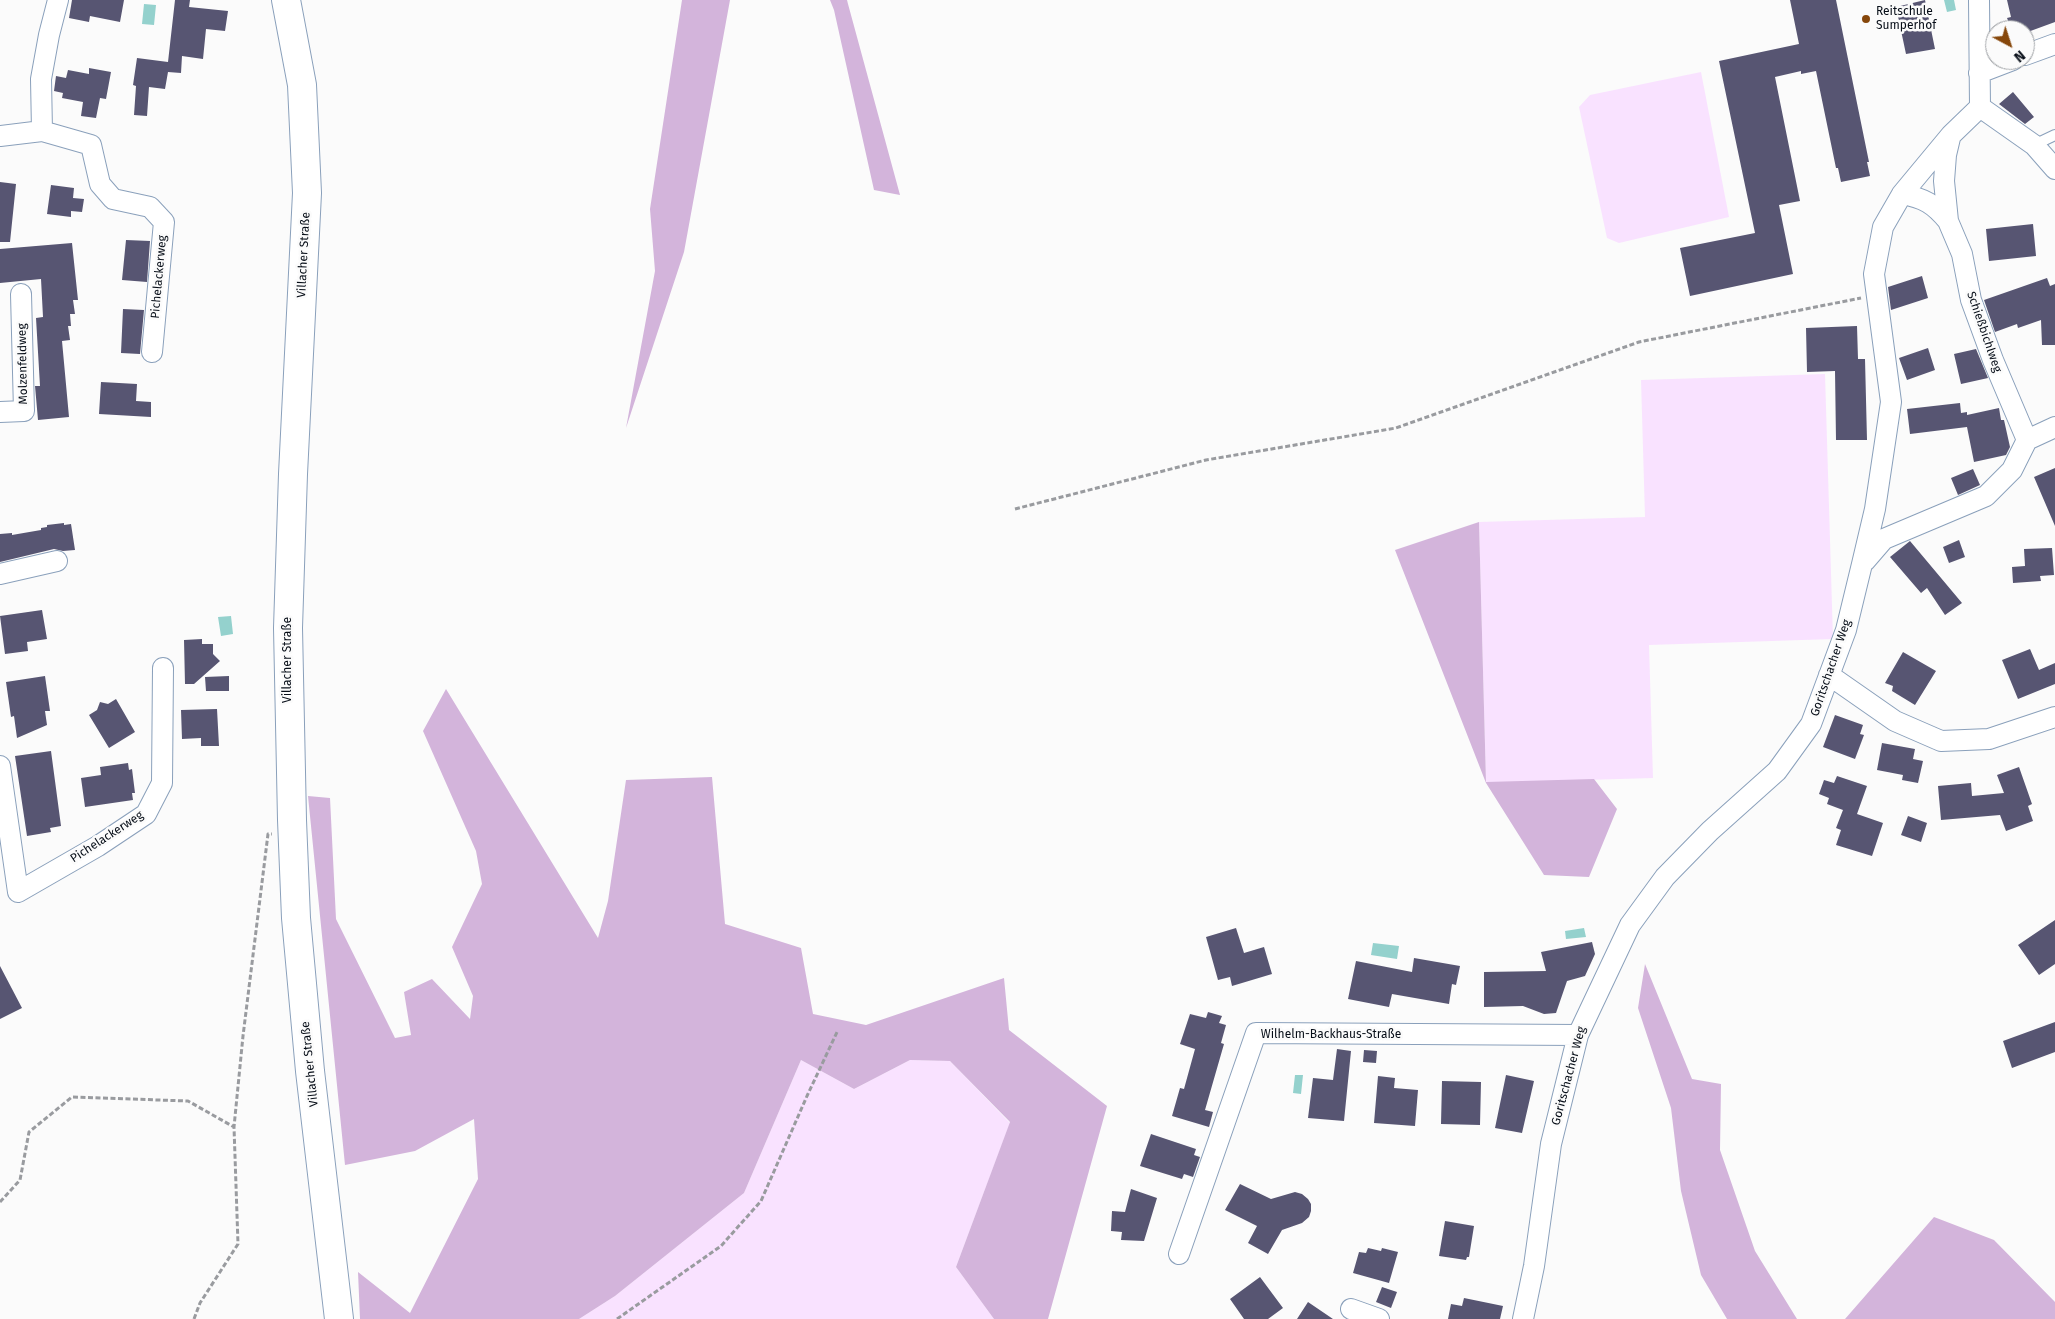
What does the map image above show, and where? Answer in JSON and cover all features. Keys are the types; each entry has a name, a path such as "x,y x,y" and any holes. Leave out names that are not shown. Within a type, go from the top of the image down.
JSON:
{"main road":[{"name":"Villacher Straße","path":"286,0 302,85 307,193 293,474 288,628 292,833 296,918 339,1319"}],"street":[{"path":"0,136 42,131 41,79 58,0"},
{"path":"1979,0 1980,107 2034,145 2055,169"},
{"path":"2035,51 2055,44"},
{"path":"1979,73 1987,70"},
{"name":"Goritschacher Weg","path":"1523,1319 1534,1266 1551,1144 1578,1035 1630,925 1665,876 1710,831 1777,771 1811,724 1830,675 1846,630 1875,509 1891,402 1874,274 1883,227 1902,194 1951,135 1980,107"},
{"name":"Pichelackerweg","path":"42,131 91,145 100,184 113,199 150,207 164,222 152,352"},
{"name":"Schießbichlweg","path":"1948,221 1944,181 1946,155 1951,135"},
{"name":"Schießbichlweg","path":"1902,194 1920,198 1937,208 1948,221 1962,254 1971,300 1993,360 2027,440"},
{"name":"Molzenfeldweg","path":"0,412 24,411 21,294"},
{"path":"1862,564 1884,539 1986,496 2012,470 2027,440 2055,427"},
{"path":"0,574 57,561"},
{"name":"Pichelackerweg","path":"0,766 18,892 98,846 146,814 162,784 163,668"},
{"path":"1830,675 1895,721 1941,741 1989,739 2055,717"},
{"name":"Wilhelm-Backhaus-Straße","path":"1180,1254 1256,1034 1578,1035"},
{"path":"1351,1309 1379,1319"}],"lane":[{"path":"2034,145 2055,136"}],"path":[{"path":"1015,509 1206,460 1396,428 1639,342 1867,296"},
{"path":"194,1319 200,1303 238,1244 234,1127 268,834 292,833"},
{"path":"617,1319 721,1246 761,1201 838,1030"},
{"path":"0,1202 20,1180 29,1132 72,1097 188,1101 234,1127"}],"shaded area":[{"path":"682,0 730,0 684,252 626,428 655,271 650,209"},
{"path":"830,0 847,0 900,195 874,190 834,10"},
{"path":"1701,72 1729,217 1619,243 1607,238 1579,107 1590,95"},
{"path":"1825,374 1833,639 1649,645 1653,778 1486,783 1479,522 1645,517 1641,380"},
{"path":"1479,522 1486,782 1594,779 1617,809 1589,877 1544,875 1486,783 1395,550"},
{"path":"446,689 598,938 608,901 626,780 712,777 725,924 801,948 813,1014 866,1025 1004,978 1009,1030 1107,1106 1048,1319 994,1319 956,1267 1010,1122 950,1061 910,1060 854,1089 801,1060 744,1193 615,1296 579,1319 360,1319 358,1272 410,1313 478,1179 474,1119 415,1151 345,1165 308,796 330,798 336,919 395,1038 411,1035 404,992 432,979 470,1019 473,996 452,947 482,884 476,851 423,731"},
{"path":"1645,964 1692,1079 1721,1084 1720,1150 1755,1251 1797,1319 1727,1319 1701,1275 1681,1191 1671,1108 1638,1008"},
{"path":"801,1060 854,1089 910,1060 950,1061 1010,1123 956,1267 994,1319 579,1319 615,1296 744,1193"},
{"path":"1934,1217 1994,1240 2055,1302 2055,1319 1845,1319"}],"water":[{"path":"1944,0 1954,0 1956,10 1947,12"},
{"path":"144,4 156,5 154,25 142,24"},
{"path":"231,616 233,634 221,636 218,617"},
{"path":"1584,928 1586,937 1566,939 1565,931"},
{"path":"1373,943 1399,946 1397,959 1371,955"},
{"path":"1295,1075 1303,1075 1301,1094 1293,1093"}],"building":[{"path":"72,0 124,0 120,22 90,16 89,22 69,18"},
{"path":"175,0 190,0 189,7 228,11 225,31 206,29 203,59 182,56 181,73 168,72 165,89 149,87 147,116 134,115 136,86 133,85 137,58 168,62"},
{"path":"1790,0 1836,0 1869,162 1867,162 1870,176 1841,182 1838,168 1836,168 1816,71 1801,74 1801,71 1775,77 1800,201 1779,205 1793,274 1690,296 1680,248 1755,233 1719,61 1799,44"},
{"path":"1925,0 1935,49 1906,54 1896,7"},
{"path":"2007,0 2055,0 2055,22 2035,29 2035,20 2008,20 2007,18 2011,17"},
{"path":"89,68 111,72 106,99 100,98 96,118 81,116 83,102 62,98 63,93 54,91 56,76 66,78 68,70 89,74"},
{"path":"2013,92 2034,117 2025,124 1999,104"},
{"path":"0,182 16,184 10,242 0,242"},
{"path":"51,185 74,188 73,198 84,199 82,212 71,211 71,217 47,214"},
{"path":"2033,224 2036,256 1989,261 1986,229"},
{"path":"126,240 150,241 147,282 122,280"},
{"path":"72,243 78,300 73,300 75,314 70,314 71,326 68,326 70,340 62,341 69,417 38,420 35,386 40,386 36,318 43,317 41,279 0,283 0,249"},
{"path":"1922,276 1928,298 1891,310 1888,287"},
{"path":"2047,278 2050,286 2055,284 2055,345 2042,345 2041,320 2018,328 2017,324 1995,332 1984,300"},
{"path":"123,309 144,310 140,354 121,353"},
{"path":"1857,326 1858,359 1865,359 1867,440 1836,440 1835,371 1807,372 1806,328"},
{"path":"1928,348 1935,370 1907,380 1899,358"},
{"path":"1976,349 1988,378 1961,384 1954,354"},
{"path":"101,382 137,384 136,401 151,402 151,417 99,414"},
{"path":"1960,403 1961,413 1967,412 1967,415 1999,408 2001,420 2004,420 2010,447 2006,455 1974,462 1967,427 1910,434 1907,409"},
{"path":"2055,468 2055,526 2034,477"},
{"path":"1973,469 1980,485 1958,495 1951,478"},
{"path":"64,523 64,525 71,524 75,550 63,551 54,549 0,562 0,534 12,533 12,535 41,530 41,528 47,527 47,525"},
{"path":"1959,540 1965,557 1949,563 1943,547"},
{"path":"1910,541 1962,603 1945,615 1927,588 1921,593 1890,557"},
{"path":"2052,548 2054,575 2040,576 2041,581 2013,583 2012,567 2025,566 2024,549"},
{"path":"42,610 47,639 27,642 28,651 5,654 0,616"},
{"path":"202,639 202,644 213,644 213,654 220,661 194,684 185,684 184,640"},
{"path":"2030,649 2039,670 2055,663 2055,684 2018,699 2002,660"},
{"path":"1903,652 1936,671 1915,705 1892,691 1893,686 1885,683"},
{"path":"45,676 50,711 45,711 47,725 17,738 14,716 11,717 6,682"},
{"path":"229,676 229,691 206,691 205,677"},
{"path":"116,699 135,732 109,748 89,715 97,710 100,702 108,704"},
{"path":"217,709 219,746 201,746 201,738 182,739 181,710"},
{"path":"1835,715 1863,725 1860,734 1864,735 1855,759 1823,747"},
{"path":"1882,743 1915,749 1913,759 1923,761 1918,783 1902,780 1903,775 1877,770"},
{"path":"51,751 61,826 50,828 51,832 27,836 15,756"},
{"path":"128,763 129,770 132,769 135,793 132,793 133,800 85,807 81,778 101,775 100,767"},
{"path":"2019,767 2032,804 2028,806 2033,821 2006,831 2000,815 1941,820 1938,786 1971,783 1972,796 2004,793 1997,775"},
{"path":"1837,776 1867,786 1857,814 1883,823 1872,856 1836,845 1841,830 1836,828 1843,810 1827,804 1829,798 1819,794 1824,780 1834,783"},
{"path":"1908,816 1927,823 1921,842 1901,835"},
{"path":"2055,920 2055,964 2039,975 2018,945"},
{"path":"1236,928 1244,953 1264,947 1272,974 1232,986 1230,977 1218,980 1206,937"},
{"path":"1592,942 1595,954 1585,976 1567,981 1556,1013 1544,1014 1523,1006 1484,1007 1484,972 1546,971 1541,952"},
{"path":"1414,958 1460,966 1456,985 1452,984 1449,1004 1392,994 1389,1007 1348,999 1356,961 1412,972"},
{"path":"0,966 22,1008 0,1019"},
{"path":"1208,1012 1222,1016 1219,1023 1226,1025 1221,1043 1224,1044 1205,1110 1213,1112 1209,1127 1172,1116 1180,1088 1184,1089 1195,1049 1180,1044 1190,1014 1206,1018"},
{"path":"2055,1022 2055,1052 2012,1068 2003,1041"},
{"path":"1337,1049 1351,1051 1344,1121 1308,1118 1313,1078 1333,1080"},
{"path":"1364,1050 1377,1051 1376,1063 1363,1062"},
{"path":"1506,1075 1534,1081 1522,1133 1495,1128"},
{"path":"1378,1076 1395,1078 1394,1088 1418,1090 1415,1126 1374,1123"},
{"path":"1442,1081 1481,1082 1480,1125 1441,1124"},
{"path":"1151,1134 1196,1149 1194,1155 1200,1157 1193,1177 1184,1174 1182,1179 1140,1166"},
{"path":"1240,1184 1271,1199 1295,1192 1302,1194 1311,1204 1309,1217 1302,1223 1282,1230 1268,1254 1248,1243 1257,1226 1225,1210"},
{"path":"1131,1189 1157,1198 1144,1241 1121,1240 1122,1232 1111,1231 1112,1211 1125,1212"},
{"path":"1445,1221 1474,1226 1469,1257 1466,1260 1439,1256"},
{"path":"1368,1248 1381,1251 1382,1248 1398,1252 1389,1283 1353,1273 1359,1252 1366,1253"},
{"path":"1260,1277 1283,1308 1268,1319 1244,1319 1230,1299"},
{"path":"1382,1287 1397,1292 1391,1308 1376,1302"},
{"path":"1464,1298 1503,1306 1500,1319 1448,1319 1451,1304 1462,1306"},
{"path":"1308,1302 1333,1319 1297,1319"}],"place":[{"name":"Reitschule Sumperhof","path":"1866,19"}]}
